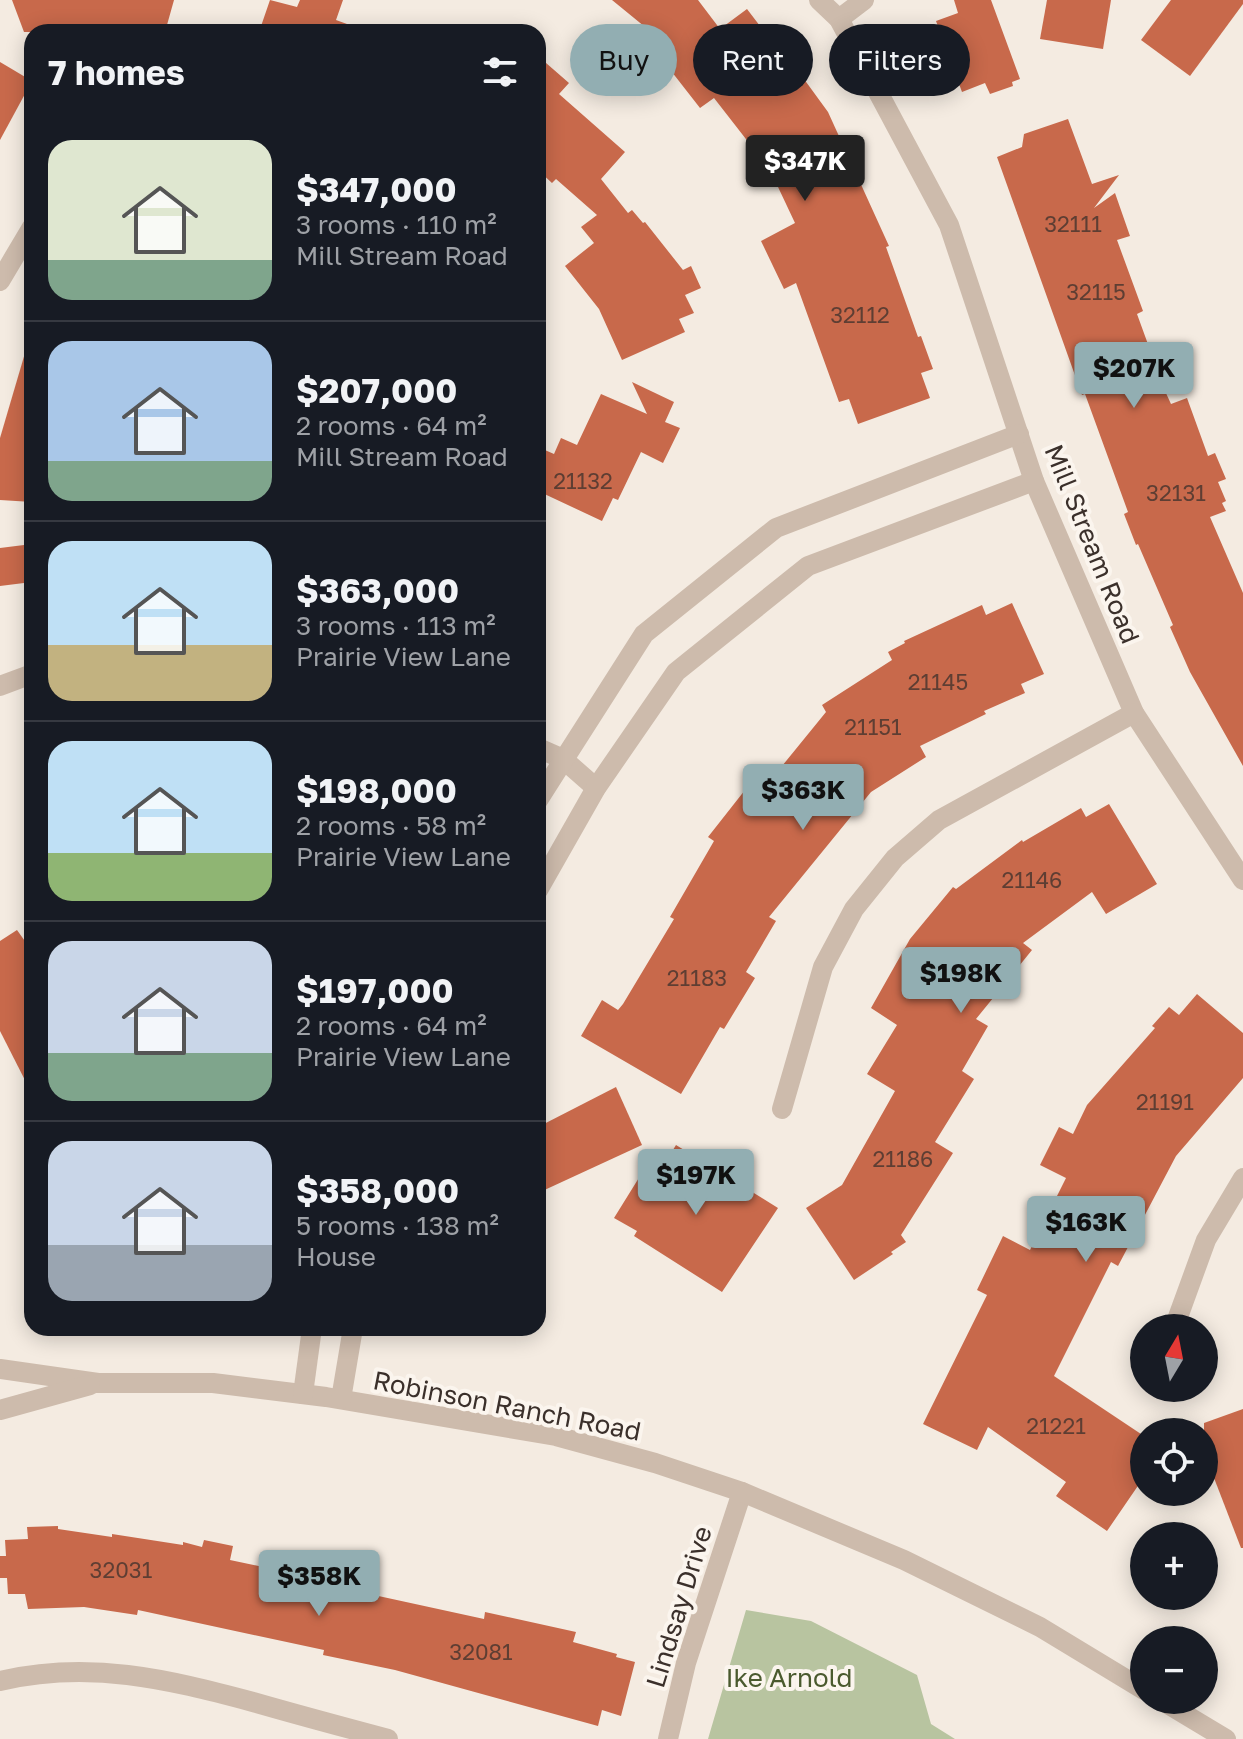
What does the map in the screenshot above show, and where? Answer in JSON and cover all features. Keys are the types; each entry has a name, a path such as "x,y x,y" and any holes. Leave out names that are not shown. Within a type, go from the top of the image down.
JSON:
{"street":[{"name":"Mill Stream Road","path":"819,0 839,19 949,225 1034,481 1134,713 1243,880"},
{"path":"839,19 864,0"},
{"path":"0,281 24,240"},
{"path":"546,787 644,634 776,528 1019,434"},
{"path":"546,876 596,788 676,672 808,566 1034,481"},
{"path":"0,686 24,677"},
{"path":"782,1109 823,967 854,909 895,858 939,820 1134,713"},
{"path":"546,752 563,759 596,788"},
{"path":"1179,1314 1206,1240 1243,1178"},
{"path":"303,1394 311,1336"},
{"path":"341,1399 352,1336"},
{"name":"Robinson Ranch Road","path":"0,1369 98,1383 213,1383 341,1399 556,1436 655,1463 742,1492 904,1560 1040,1627 1130,1682"},
{"name":"Robinson Ranch Road","path":"0,1410 98,1383"},
{"name":"Lindsay Drive","path":"668,1739 686,1663 742,1492"},
{"path":"0,1681 76,1671 135,1674 388,1739"},
{"path":"1184,1714 1226,1739"}],"green space":[{"name":"Ike Arnold","path":"746,1610 811,1621 917,1675 931,1724 955,1739 708,1739"}],"building":[{"path":"12,0 174,0 167,24 24,24 24,32"},
{"path":"270,0 297,7 300,0 343,0 336,20 347,24 262,24"},
{"path":"612,0 698,0 716,24 693,24 693,96 813,96 813,91 828,112 889,246 886,247 918,337 921,336 933,369 921,373 930,398 858,424 849,399 839,402 796,283 784,289 761,241 795,223 770,170 714,98 700,108 677,79 677,24 641,24"},
{"path":"954,0 991,0 1020,79 1012,82 1013,86 990,94 985,83 970,89 970,24 937,24 936,21 958,13"},
{"path":"1047,0 1111,0 1103,49 1040,39"},
{"path":"1171,0 1243,0 1190,76 1141,40"},
{"path":"747,9 758,24 727,24"},
{"path":"0,62 24,76 24,96 0,140"},
{"path":"546,63 569,83 559,94 625,152 601,179 628,213 632,210 645,222 683,270 691,266 701,288 685,295 694,313 679,319 685,332 622,360 599,309 565,266 594,243 581,227 597,215 556,179 552,183 546,177"},
{"path":"1068,119 1092,184 1119,175 1094,208 1115,193 1130,236 1117,240 1143,311 1137,314 1165,391 1171,404 1187,398 1208,456 1215,453 1226,479 1218,482 1226,501 1222,503 1226,511 1210,517 1243,593 1243,766 1190,672 1170,627 1173,625 1136,545 1124,514 1128,512 1085,394 1082,395 997,157 1022,147 1024,134"},
{"path":"24,356 24,502 0,500 0,438"},
{"path":"632,382 674,402 665,422 680,428 663,463 641,452 618,500 613,498 602,521 546,495 546,450 554,454 561,438 577,445 601,394 647,414"},
{"path":"24,545 24,583 0,586 0,548"},
{"path":"1012,603 1044,674 1021,684 1025,693 984,711 986,714 920,746 926,757 871,792 769,917 776,921 746,972 755,978 724,1029 720,1027 681,1094 581,1036 602,1000 618,1010 623,1004 674,919 670,917 714,841 708,837 745,790 756,798 826,712 822,705 892,660 888,652 904,641 982,605 986,615"},
{"path":"1109,804 1157,884 1106,914 1092,892 1023,943 1032,950 976,1019 988,1026 962,1071 974,1079 935,1142 953,1153 901,1235 906,1242 854,1280 806,1208 842,1185 895,1091 867,1074 897,1025 871,1008 910,939 953,887 956,889 1022,840 1081,808 1086,817"},
{"path":"17,930 24,940 24,1078 0,1031 0,941"},
{"path":"1197,994 1243,1033 1243,1078 1176,1156 1118,1266 1111,1262 1054,1376 1130,1427 1130,1497 1107,1531 1056,1496 1066,1482 988,1427 977,1450 923,1424 987,1295 977,1290 1003,1236 1030,1250 1066,1178 1040,1165 1059,1127 1073,1134 1087,1105 1155,1028 1152,1026 1169,1007 1179,1015"},
{"path":"616,1087 642,1145 546,1189 546,1123"},
{"path":"676,1145 778,1208 722,1292 634,1236 637,1231 614,1218 650,1160 657,1176"},
{"path":"1243,1409 1243,1548 1218,1488 1218,1418"},
{"path":"58,1526 58,1529 112,1537 112,1534 202,1547 204,1540 233,1546 230,1560 305,1576 305,1580 484,1619 485,1612 576,1632 573,1642 635,1662 621,1716 602,1710 598,1726 395,1670 323,1655 324,1650 138,1610 137,1615 84,1607 28,1609 25,1594 8,1594 7,1578 0,1578 0,1556 6,1556 5,1540 28,1539 27,1527"}]}
